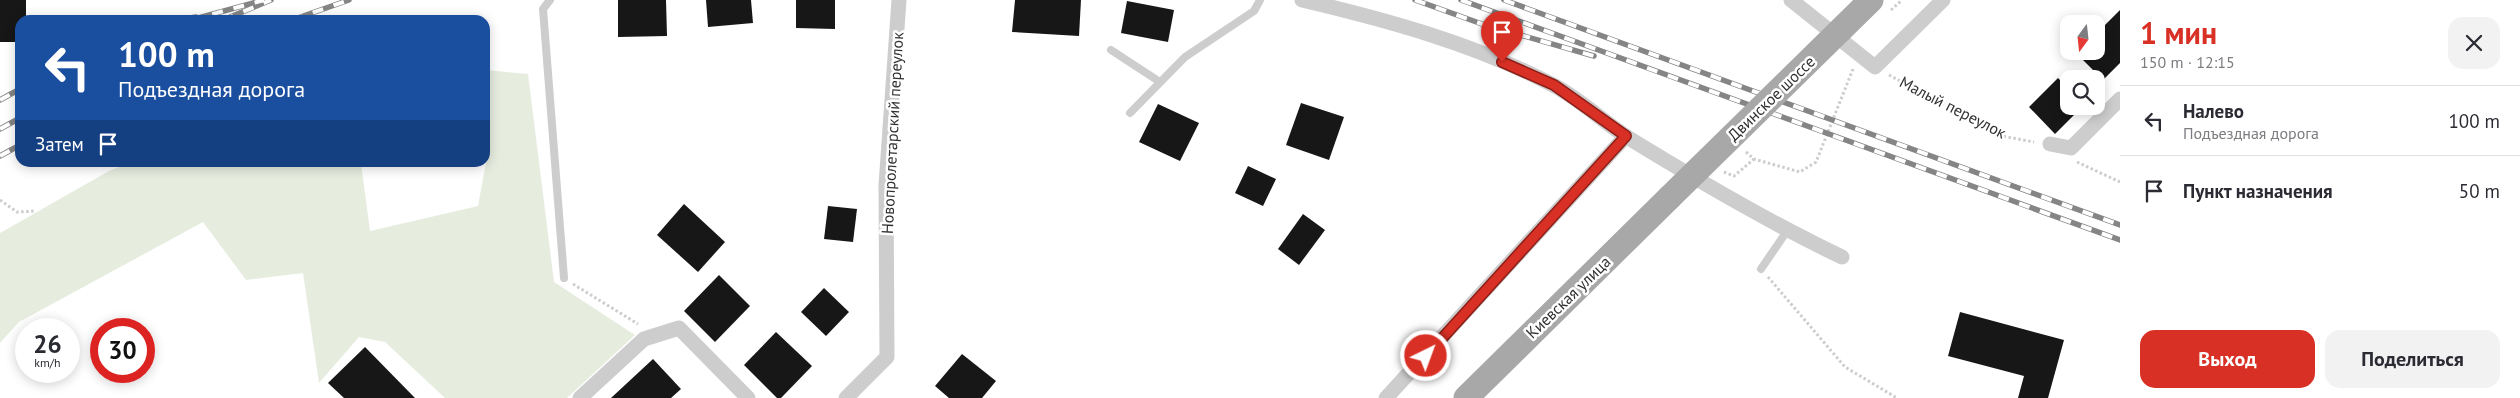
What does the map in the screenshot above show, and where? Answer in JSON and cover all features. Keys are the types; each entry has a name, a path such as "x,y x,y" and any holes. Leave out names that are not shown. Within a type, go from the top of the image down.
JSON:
{"main road":[{"name":"Двинское шоссе","path":"1670,197 1881,5"},
{"name":"Киевская улица","path":"1466,398 1670,197"}],"street":[{"name":"Новопролетарский переулок","path":"846,398 887,357 886,185 899,0"},
{"path":"1302,0 1346,10 1467,47 1554,85 1626,136 1787,231 1842,257"},
{"path":"1791,0 1875,67 1943,0"},
{"path":"2050,144 2071,148 2120,100"},
{"path":"1386,398 1626,136"},
{"path":"580,398 644,339 679,328 748,398"}],"lane":[{"path":"550,0 543,9 564,278"},
{"path":"1130,112 1185,57 1254,11 1260,0"},
{"path":"1111,50 1160,82"},
{"path":"1761,269 1787,231"}],"path":[{"path":"1881,5 1902,0"},
{"path":"1746,152 1754,159 1800,172 1816,162 1853,68 1846,63"},
{"name":"Малый переулок","path":"1875,67 2002,136 2050,144"},
{"path":"2050,144 2064,156 2120,182"},
{"path":"0,200 17,212 36,211"},
{"path":"1761,269 1845,367 1898,398"},
{"path":"564,278 656,335"}],"shaded area":[{"path":"490,70 528,74 554,282 635,335 567,398 445,398 385,342 359,337 319,383 303,273 246,280 203,222 26,318 15,318 15,326 0,343 0,233 119,167 362,167 370,231 478,206 485,167 490,167"}],"building":[{"path":"0,0 26,0 26,15 15,15 15,42 0,42"},
{"path":"618,0 666,0 667,36 618,37"},
{"path":"706,0 751,0 753,23 708,27"},
{"path":"796,0 835,0 835,29 796,28"},
{"path":"1015,0 1081,0 1079,36 1012,32"},
{"path":"1127,1 1174,10 1168,42 1121,33"},
{"path":"2120,10 2120,63 2105,78 2105,70 2093,70 2083,60 2105,60 2105,25"},
{"path":"2058,78 2060,80 2060,115 2074,115 2055,134 2029,107"},
{"path":"1301,103 1344,117 1329,160 1286,145"},
{"path":"1158,104 1199,123 1180,161 1139,142"},
{"path":"1248,166 1276,179 1263,206 1235,193"},
{"path":"684,204 725,242 698,272 657,235"},
{"path":"828,206 857,209 853,242 824,239"},
{"path":"1303,214 1325,230 1299,265 1278,249"},
{"path":"719,275 750,306 715,342 684,311"},
{"path":"824,288 849,312 826,336 801,312"},
{"path":"1960,312 2064,340 2048,398 2018,398 2024,376 1948,356"},
{"path":"776,332 812,366 781,398 777,398 744,365"},
{"path":"365,347 415,398 344,398 328,383"},
{"path":"962,354 996,381 982,398 949,398 935,386"},
{"path":"653,359 681,389 671,398 611,398"}],"railway":[{"path":"209,15 264,0"},
{"path":"235,15 271,0"},
{"path":"306,15 349,0"},
{"path":"1415,0 1482,24 1594,56"},
{"path":"1461,0 2120,240"},
{"path":"1504,0 2120,225"},
{"path":"0,100 15,92"},
{"path":"0,129 15,121"},
{"path":"0,156 15,148"}],"route":[{"path":"1426,356 1626,136 1554,85 1502,62"}]}
